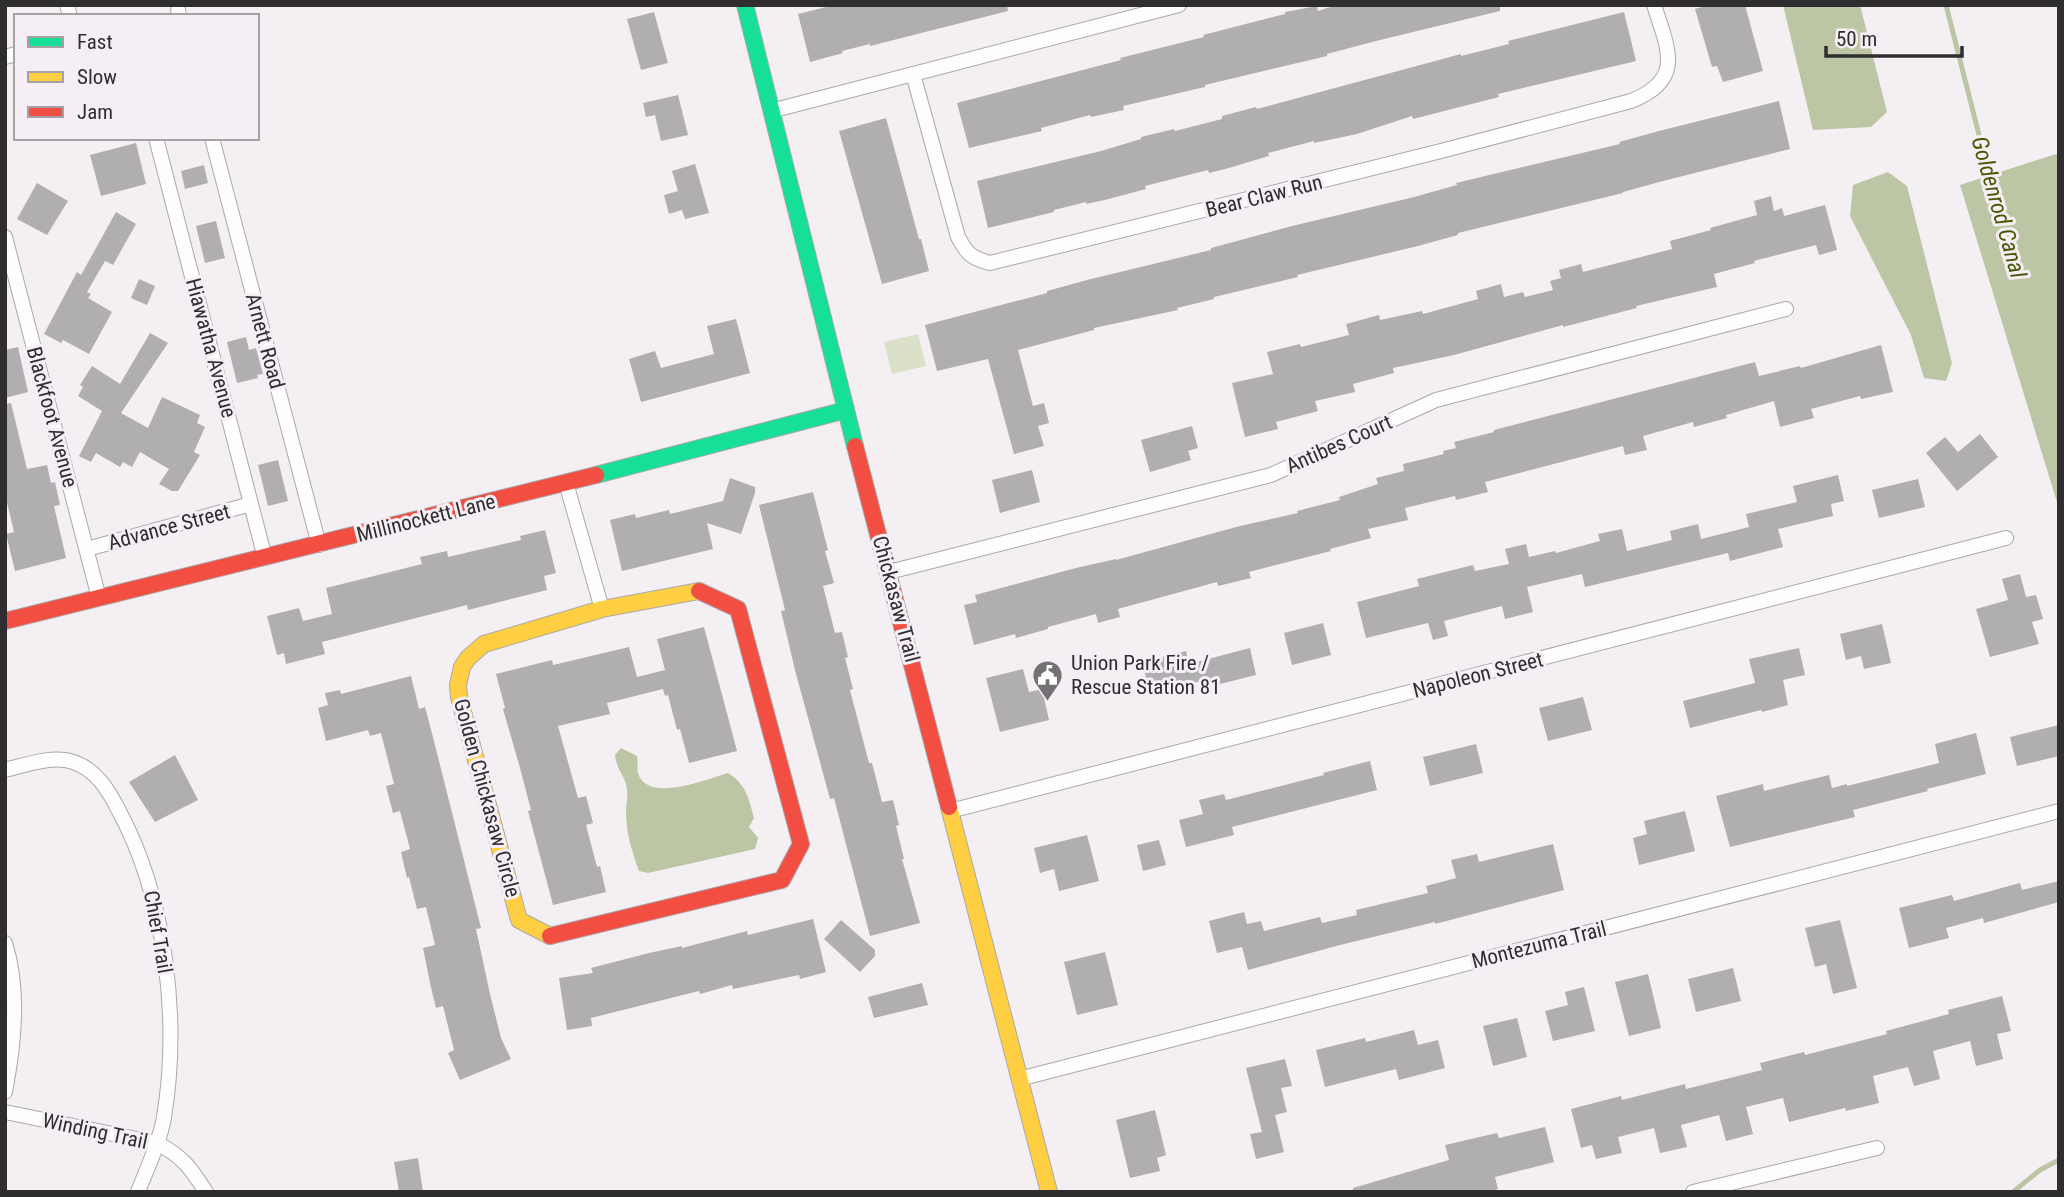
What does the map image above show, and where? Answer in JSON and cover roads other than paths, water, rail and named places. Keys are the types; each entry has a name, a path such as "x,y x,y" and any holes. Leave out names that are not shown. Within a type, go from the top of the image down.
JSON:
{"street":[{"name":"Chickasaw Trail","path":"744,5 1048,1192"},
{"path":"771,111 1179,5"},
{"name":"Bear Claw Run","path":"913,74 958,237 967,253 990,264 1441,151 1645,96 1661,83 1668,65 1668,54 1654,5"},
{"name":"Hiawatha Avenue","path":"157,140 265,558"},
{"name":"Arnett Road","path":"213,140 319,545"},
{"name":"Blackfoot Avenue","path":"5,237 99,598"},
{"name":"Antibes Court","path":"889,572 1271,475 1436,400 1786,309"},
{"name":"Millinockett Lane","path":"5,621 319,545 846,410"},
{"path":"566,483 602,609"},
{"name":"Advance Street","path":"87,550 251,504"},
{"name":"Napoleon Street","path":"950,811 2006,538"},
{"name":"Golden Chickasaw Circle","path":"699,591 738,609 801,844 782,880 552,937 519,920 459,697 459,675 468,658 484,644 602,609 699,591"},
{"name":"Chief Trail","path":"5,770 57,760 71,761 91,772 110,794 140,853 147,875 162,940 170,1032 164,1119 138,1192"},
{"name":"Montezuma Trail","path":"1019,1079 2059,811"},
{"path":"5,943 10,959 14,1016 5,1092"},
{"name":"Winding Trail","path":"5,1112 157,1143 176,1154 191,1169 206,1192"},
{"path":"1693,1192 1877,1148"}],"water":[{"path":"1783,5 1860,5 1887,112 1871,127 1813,130"},
{"path":"2059,153 2059,509 1960,185"},
{"path":"1888,172 1907,186 1952,363 1946,381 1924,378 1911,335 1850,216 1853,185"},
{"path":"621,748 637,756 638,773 644,782 653,787 678,787 728,773 734,777 746,792 750,804 754,818 749,827 758,838 755,849 648,873 639,871 627,828 626,785 615,755"}],"waterway":[{"name":"Goldenrod Canal","path":"1946,5 1991,182"},
{"name":"Goldenrod Canal","path":"2013,1192 2040,1170 2059,1160"}],"place":[{"name":"Union Park Fire / Rescue Station 81","path":"1048,702"}]}
